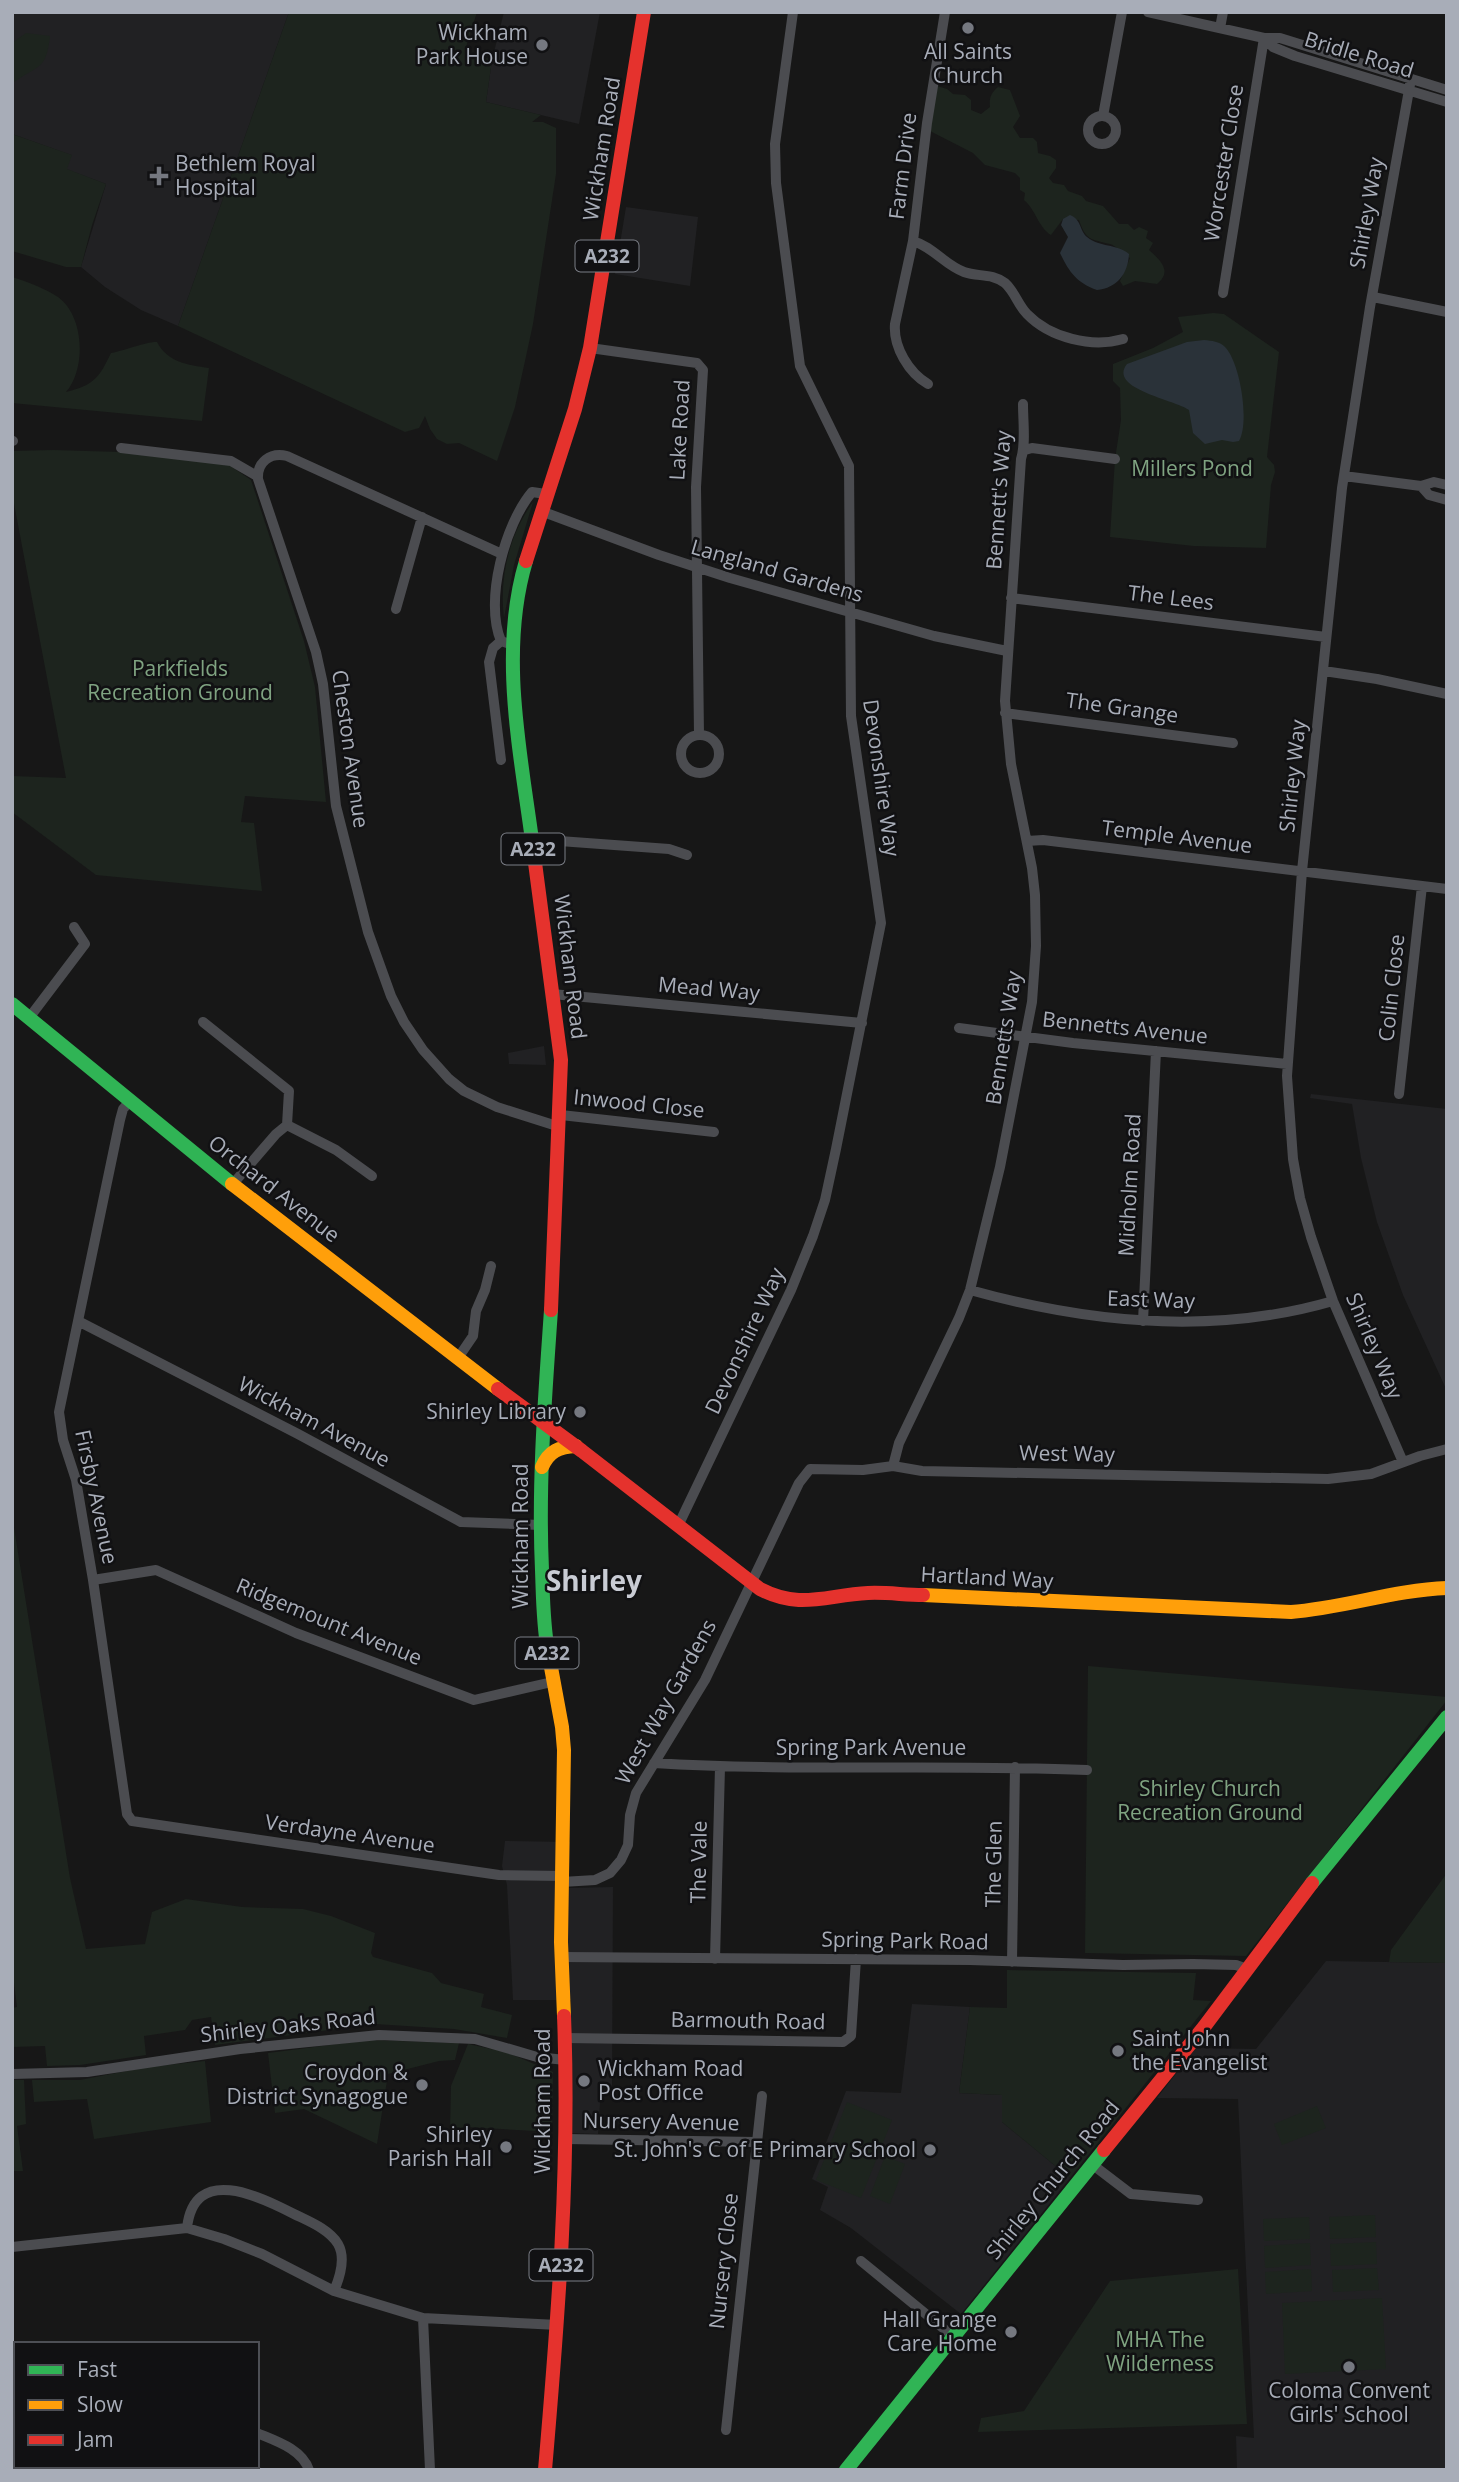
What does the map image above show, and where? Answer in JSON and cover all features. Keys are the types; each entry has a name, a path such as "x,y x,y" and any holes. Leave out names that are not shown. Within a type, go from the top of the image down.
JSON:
{"main road":[{"name":"Wickham Road","path":"545,2470 558,2325 565,2139 562,1957 564,1750 542,1612 540,1525 561,1060 507,643 522,575 577,402 590,348 644,12"},
{"name":"Orchard Avenue","path":"12,1004 232,1185 544,1423"},
{"path":"514,1402 532,1399 547,1384"},
{"name":"Hartland Way","path":"544,1423 751,1582 776,1598 801,1603 870,1593 1291,1612 1317,1611 1414,1591 1447,1588"},
{"path":"542,1468 545,1459 557,1448 576,1446"},
{"name":"Shirley Church Road","path":"846,2470 1204,2027 1286,1916 1447,1717"}],"street":[{"name":"Devonshire Way","path":"678,1526 791,1290 813,1236 829,1183 881,917 851,716 849,466 800,366 775,181 775,144 793,12"},
{"name":"Farm Drive","path":"928,384 916,374 900,351 895,337 895,324 913,241 927,125 945,12"},
{"path":"1103,116 1122,12"},
{"name":"Bridle Road","path":"1148,12 1264,38 1279,50 1349,66 1410,85 1447,102"},
{"path":"1220,28 1223,12"},
{"name":"Worcester Close","path":"1223,293 1264,38"},
{"name":"Bridle Road","path":"1410,85 1447,90"},
{"name":"Shirley Way","path":"1404,1462 1333,1301 1311,1237 1300,1198 1290,1133 1287,1064 1302,871 1344,475 1410,85"},
{"name":"Farm Drive","path":"913,241 932,250 961,270 1000,280 1009,287 1028,315 1046,329 1082,340 1118,340 1116,354"},
{"path":"1373,297 1447,312"},
{"name":"Lake Road","path":"590,348 691,362 702,366 704,377 696,478 699,568"},
{"name":"Bennett's Way","path":"1012,598 1021,459 1025,450 1022,437 1023,404"},
{"path":"121,448 230,461 257,475 266,459 283,455 502,554"},
{"path":"1025,450 1032,448 1115,459"},
{"name":"Cheston Avenue","path":"257,475 316,652 323,684 336,806 368,932 391,996 404,1022 449,1080 489,1104 560,1121"},
{"path":"1344,475 1421,486 1434,482 1447,485"},
{"path":"1421,486 1429,495 1447,500"},
{"name":"Wickham Road","path":"500,760 489,662 493,648 507,643 497,619 496,599 502,554 523,503 532,492 546,495"},
{"name":"Langland Gardens","path":"541,512 699,568 934,636 1007,651"},
{"path":"396,609 422,517"},
{"path":"699,568 699,735"},
{"name":"The Lees","path":"1012,598 1326,637"},
{"name":"Bennetts Way","path":"893,1466 896,1449 970,1290 992,1206 1027,1037 1036,946 1035,895 1027,841 1010,764 1005,713 1012,598"},
{"path":"1324,671 1377,678 1447,694"},
{"name":"The Grange","path":"1005,713 1233,743"},
{"path":"532,839 669,849 687,855"},
{"name":"Temple Avenue","path":"1027,841 1043,840 1447,889"},
{"name":"Colin Close","path":"1399,1094 1422,886"},
{"path":"29,1018 85,944 74,927"},
{"name":"Mead Way","path":"552,994 862,1023"},
{"path":"203,1023 289,1091 287,1125 232,1185"},
{"name":"Bennetts Avenue","path":"959,1028 1287,1064"},
{"name":"Midholm Road","path":"1143,1321 1156,1051"},
{"name":"Firsby Avenue","path":"130,1101 123,1109 120,1120 60,1412 63,1440 76,1480 127,1814 132,1821"},
{"name":"Inwood Close","path":"560,1121 714,1132"},
{"path":"287,1125 336,1150 372,1176"},
{"path":"458,1357 473,1336 476,1311 491,1266"},
{"name":"East Way","path":"970,1290 1075,1314 1143,1321 1236,1319 1333,1301"},
{"name":"Wickham Avenue","path":"78,1321 298,1434 461,1522 540,1525"},
{"name":"West Way","path":"751,1582 806,1471 814,1469 863,1470 893,1466 922,1471 1328,1479 1371,1474 1447,1449"},
{"name":"Ridgemount Avenue","path":"93,1580 156,1570 296,1633 474,1700 552,1682"},
{"name":"West Way Gardens","path":"563,1879 595,1880 616,1867 628,1845 633,1801 705,1680 751,1582"},
{"name":"Spring Park Avenue","path":"654,1763 720,1767 1015,1767 1087,1770"},
{"name":"The Vale","path":"715,1959 720,1767"},
{"name":"The Glen","path":"1012,1962 1015,1767"},
{"name":"Verdayne Avenue","path":"132,1821 499,1875 563,1879"},
{"name":"Spring Park Road","path":"562,1957 1194,1964 1236,1965 1247,1969"},
{"name":"Barmouth Road","path":"565,2038 843,2042 848,2040 851,2033 856,1959"},
{"name":"Shirley Oaks Road","path":"12,2074 87,2072 240,2049 392,2035 475,2039 537,2057 565,2060"},
{"name":"Nursery Close","path":"726,2430 761,2096"},
{"name":"Nursery Avenue","path":"565,2139 756,2142"},
{"path":"1093,2165 1131,2194 1198,2200"},
{"path":"187,2228 194,2205 214,2190 235,2190 262,2199 310,2222 338,2244 341,2267 334,2291"},
{"path":"12,2247 187,2228 262,2254 334,2291 423,2318 558,2325"},
{"path":"860,2261 954,2337"},
{"path":"423,2318 430,2470"},
{"path":"259,2434 295,2451 309,2470"}],"shaded area":[{"name":"Bethlem Royal Hospital","path":"12,12 289,12 178,326 141,310 105,287 81,267 106,184 66,169 71,155 12,134"},
{"path":"504,12 600,12 579,124 486,102 492,60"},
{"path":"626,207 698,217 690,286 615,274"},
{"path":"1070,215 1077,220 1087,237 1129,254 1124,274 1116,283 1097,290 1074,276 1067,266 1060,253 1068,237 1061,225 1063,219"},
{"name":"Millers Pond","path":"1204,340 1223,345 1235,365 1242,392 1244,420 1239,441 1222,440 1205,444 1193,433 1189,410 1135,387 1123,373 1127,364 1187,342"},
{"path":"544,1046 546,1065 509,1064 508,1053"},
{"path":"1311,1094 1447,1109 1447,1391 1403,1295 1377,1222 1361,1158 1352,1104 1310,1098"},
{"path":"505,1841 570,1842 569,1888 613,1887 612,2087 601,2088 598,2134 570,2133 571,2000 513,2000 507,1885 502,1866"},
{"path":"1326,1961 1447,1963 1447,2470 1237,2470 1236,2436 1254,2438 1238,2099 1157,2098 1196,2048 1256,2049"},
{"name":"St. John's C of E Primary School","path":"912,2004 970,2007 959,2093 1002,2095 1002,2122 1070,2178 961,2314 851,2228 820,2210 828,2187 812,2179 846,2091 901,2093"}],"green space":[{"path":"289,12 477,12 465,50 492,60 486,102 541,115 532,122 543,122 556,128 556,174 533,324 515,407 497,461 459,443 447,444 437,439 425,416 419,428 405,432 178,326"},
{"path":"26,33 50,36 46,55 40,65 14,82 12,87 12,43"},
{"path":"937,86 953,94 965,95 971,100 971,110 981,114 990,107 991,96 998,87 1010,90 1020,116 1013,127 1020,138 1033,138 1037,142 1038,153 1056,160 1056,168 1049,178 1053,183 1064,185 1068,191 1082,196 1086,201 1103,206 1119,224 1128,224 1134,230 1139,227 1148,231 1146,238 1153,243 1149,250 1163,266 1162,279 1157,284 1135,281 1123,286 1120,281 1130,258 1112,245 1090,238 1079,220 1063,219 1051,235 1047,232 1024,200 1025,193 1020,190 1020,178 1015,173 985,165 973,153 930,131"},
{"path":"12,134 72,155 67,169 106,184 81,267 66,267 12,251"},
{"path":"12,277 58,297 73,317 80,343 79,357 73,382 66,392 94,379 111,353 157,342 172,358 186,364 209,368 202,421 12,403"},
{"name":"Millers Pond","path":"1224,314 1279,352 1267,457 1274,465 1275,472 1271,485 1266,548 1194,546 1110,537 1115,459 1121,420 1120,388 1113,381 1113,364 1183,332 1178,317"},
{"name":"Parkfields Recreation Ground","path":"12,451 120,452 229,465 251,480 304,641 315,687 326,802 245,796 241,822 254,823 262,891 96,875 12,812 12,776 66,778 12,493"},
{"path":"533,502 514,565 504,618 503,588 508,557 518,528"},
{"path":"12,1515 70,1878 86,1949 145,1944 152,1912 186,1899 242,1907 303,1909 331,1916 375,1933 371,1953 373,1957 432,1973 441,1983 484,1994 481,2007 512,2015 507,2038 454,2029 375,2024 215,2045 211,2017 192,2020 185,2030 144,2036 146,2055 80,2065 47,2066 45,2046 12,2047 12,2008 17,2007 12,1967"},
{"name":"Shirley Church Recreation Ground","path":"1088,1666 1447,1697 1447,1700 1246,1956 1085,1953"},
{"path":"1447,1873 1447,1963 1389,1962 1391,1950"},
{"path":"1007,1970 1196,1973 1193,2000 1211,2001 1070,2178 1002,2122 1002,2095 959,2093 970,2007 1007,2008"},
{"path":"368,2040 459,2043 455,2060 439,2061 388,2074 377,2144 304,2109 275,2113 268,2053"},
{"path":"468,2044 506,2052 553,2072 552,2132 466,2127 450,2132 451,2086"},
{"path":"205,2061 211,2122 94,2139 87,2099 34,2102 32,2080 80,2080 147,2067"},
{"path":"12,2080 24,2080 26,2124 17,2126 23,2171 12,2171"},
{"path":"847,2102 892,2120 861,2198 816,2180"},
{"path":"1317,2106 1326,2128 1282,2145 1274,2124"},
{"path":"885,2156 905,2164 890,2204 870,2196"},
{"path":"1375,2215 1376,2237 1330,2239 1329,2217"},
{"path":"1309,2217 1310,2239 1264,2241 1263,2219"},
{"path":"1376,2242 1377,2264 1331,2266 1330,2244"},
{"path":"1310,2243 1311,2265 1265,2268 1264,2246"},
{"path":"1377,2268 1379,2290 1333,2292 1332,2270"},
{"name":"MHA The Wilderness","path":"1238,2269 1247,2424 978,2432 981,2418 1024,2411 1110,2281"},
{"path":"1311,2269 1312,2291 1266,2294 1265,2272"},
{"path":"1382,2298 1386,2369 1285,2374 1282,2303"}],"traffic: fast":[{"path":"526,561 518,595 513,665 514,700 532,840"},
{"path":"12,1004 232,1184"},
{"path":"548,1651 541,1505 551,1310"},
{"path":"1312,1883 1447,1717"},
{"path":"846,2470 1104,2150"}],"traffic: slow":[{"path":"232,1184 498,1389"},
{"path":"542,1467 555,1451 576,1446"},
{"path":"923,1595 1291,1612 1447,1588"},
{"path":"548,1651 564,1750 561,1942 564,2016"}],"traffic: jam":[{"path":"526,561 575,409 590,348 644,12"},
{"path":"532,840 561,1060 551,1310"},
{"path":"498,1389 760,1589 788,1599 801,1600 868,1593 923,1595"},
{"path":"1104,2150 1204,2027 1312,1883"},
{"path":"545,2470 564,2186 564,2016"}],"place":[{"name":"All Saints Church","path":"968,28"},
{"name":"Wickham Park House","path":"542,45"},
{"name":"Bethlem Royal Hospital","path":"159,176"},
{"name":"Shirley Library","path":"580,1412"},
{"name":"Saint John the Evangelist","path":"1118,2051"},
{"name":"Wickham Road Post Office","path":"584,2081"},
{"name":"Croydon & District Synagogue","path":"422,2085"},
{"name":"Shirley Parish Hall","path":"506,2147"},
{"name":"St. John's C of E Primary School","path":"930,2150"},
{"name":"Hall Grange Care Home","path":"1011,2332"},
{"name":"Coloma Convent Girls' School","path":"1349,2367"}],"district":[{"name":"Shirley","path":"594,1581"}]}
